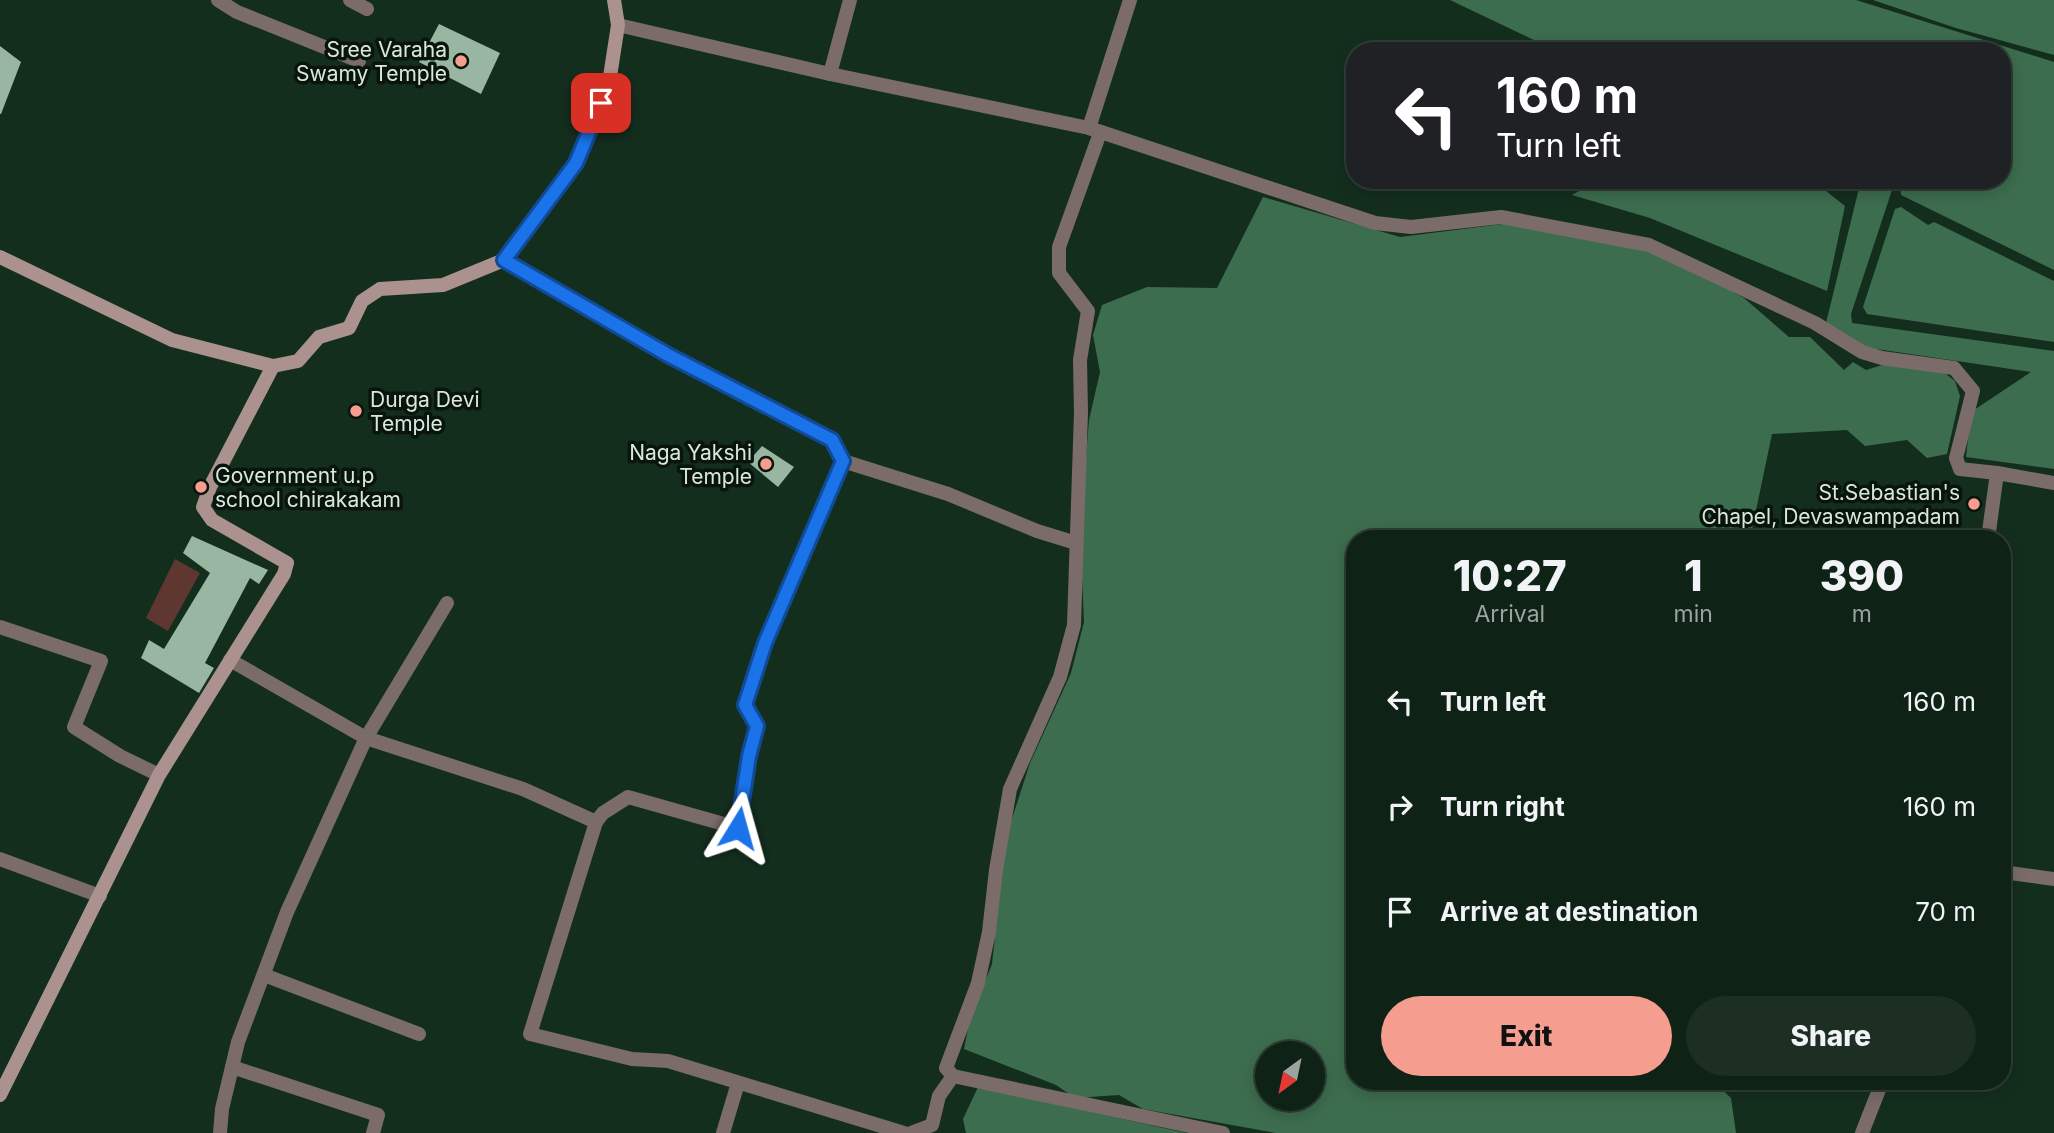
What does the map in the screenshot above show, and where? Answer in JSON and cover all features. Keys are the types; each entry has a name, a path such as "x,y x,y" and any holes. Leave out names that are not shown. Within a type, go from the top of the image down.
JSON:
{"street":[{"path":"218,0 237,12 359,61"},
{"path":"350,0 367,9"},
{"path":"0,257 172,340 273,366 298,361 319,337 349,328 362,301 380,289 443,285 504,260 576,163 609,83 618,25 614,0"},
{"path":"830,74 850,0"},
{"path":"1130,0 1059,247 1059,273 1088,311 1080,360 1074,625 1060,677 1010,789 989,932 978,983 946,1068 953,1076 1223,1133"},
{"path":"618,25 830,74 1094,130 1375,223 1411,227 1501,217 1649,245 1815,323 1862,352 1954,368 1973,391 1956,458 1959,469 2054,483"},
{"path":"504,260 668,355 832,440 843,461 948,494 1037,531 1076,543"},
{"path":"0,1095 159,775 284,574 287,563 212,520 203,507 210,487 273,366"},
{"path":"843,461 765,643 745,705 757,726 749,756 738,828 628,797 603,813 596,822 530,1034 632,1059 668,1060 904,1133"},
{"path":"1989,530 1997,473"},
{"path":"220,1133 238,1042 324,825 366,738 447,603"},
{"path":"0,627 101,661 74,727 120,756 159,775"},
{"path":"230,660 366,738 523,789 596,822"},
{"path":"0,859 100,896"},
{"path":"2011,873 2054,879"},
{"path":"264,975 419,1034"},
{"path":"232,1067 378,1115 373,1133"},
{"path":"911,1133 932,1125 939,1096 953,1076"},
{"path":"723,1133 738,1083"},
{"path":"1861,1133 1879,1090"}],"shaded area":[{"path":"1450,0 1856,0 1990,42 1538,42"},
{"path":"1873,0 2054,0 2054,55 1956,28"},
{"path":"2011,49 2054,62 2054,270 1901,195 1901,189 2011,189"},
{"path":"1582,189 1823,189 1845,206 1827,291 1650,218 1572,195"},
{"path":"1859,189 1892,189 1851,314 1852,323 2054,351 2054,469 1966,457 1971,412 2031,372 1863,347 1826,323"},
{"path":"1263,197 1400,237 1511,223 1654,249 1744,298 1789,337 1810,337 1844,370 1853,362 1866,370 1895,361 1946,374 1955,381 1960,396 1947,454 1927,458 1907,440 1865,446 1847,430 1772,434 1752,530 1346,530 1346,1090 1722,1090 1731,1098 1736,1133 1276,1133 1143,1109 1119,1095 1075,1098 1056,1085 964,1049 970,1019 992,964 1006,837 1030,763 1071,673 1084,622 1080,530 1089,420 1100,372 1093,335 1102,305 1147,287 1217,288"},
{"path":"1901,207 1928,225 1934,222 2054,281 2054,342 1867,314 1863,307 1895,209"},
{"path":"175,559 200,573 168,631 146,618"},
{"path":"978,1087 1186,1133 966,1133 963,1119"}],"building":[{"path":"439,24 500,53 481,94 419,62"},
{"path":"0,46 21,62 1,114 0,114"},
{"path":"762,446 794,467 778,487 748,462"},
{"path":"192,536 268,570 259,584 250,578 205,663 214,668 199,693 141,658 149,640 164,649 210,573 183,553"}],"place":[{"name":"Sree Varaha Swamy Temple","path":"461,61"},
{"name":"Durga Devi Temple","path":"356,411"},
{"name":"Naga Yakshi Temple","path":"766,464"},
{"name":"Government u.p school chirakakam","path":"201,487"},
{"name":"St.Sebastian's Chapel, Devaswampadam","path":"1974,504"}],"route":[{"path":"601,103 576,163 504,260 668,355 832,440 843,461 765,643 745,705 757,726 749,756 738,828"}]}
